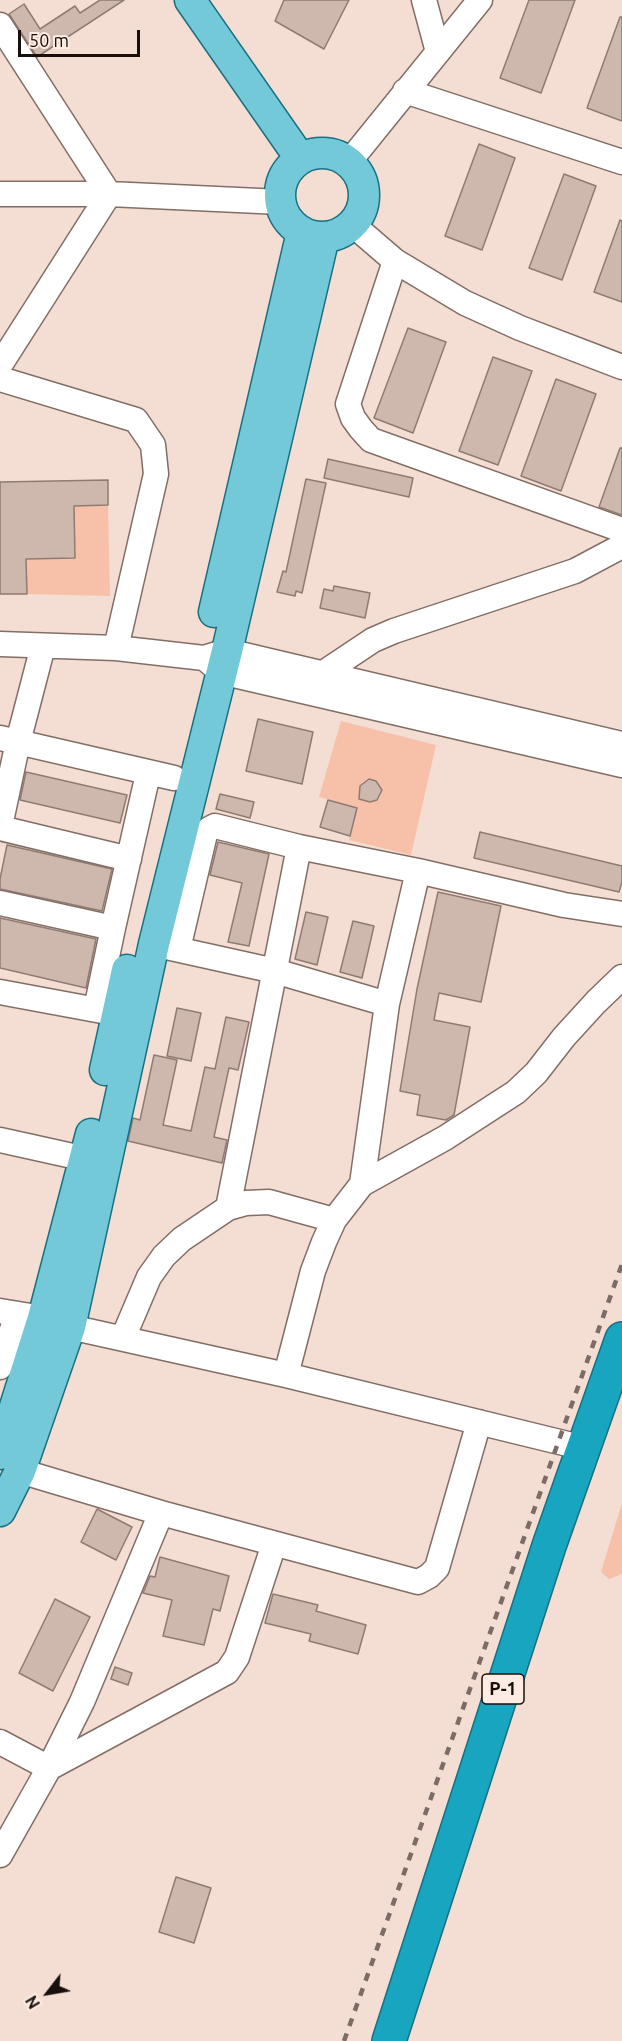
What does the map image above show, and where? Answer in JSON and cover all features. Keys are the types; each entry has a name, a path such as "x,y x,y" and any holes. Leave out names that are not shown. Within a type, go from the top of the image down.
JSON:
{"highway":[{"name":"P-1","path":"389,2041 546,1557 622,1339"}],"main road":[{"path":"190,0 300,159"},
{"path":"325,152 338,155 349,162 358,173 363,185 364,199 360,213 352,224 344,231 313,234 292,224 280,202 283,177 290,167 312,153 325,152"},
{"path":"0,1511 33,1318 117,1013 166,947 217,660 313,234"},
{"path":"33,1318 86,1159 117,1013 161,776 217,660"}],"street":[{"path":"424,0 438,52"},
{"path":"349,162 480,0"},
{"path":"0,25 109,194"},
{"path":"405,92 622,162"},
{"path":"0,194 109,194 280,202"},
{"path":"0,365 109,194"},
{"path":"352,224 395,261 465,303 510,324 622,367"},
{"path":"395,261 348,404 360,429 371,440 622,530"},
{"path":"0,379 136,420 153,445 156,474 116,648"},
{"path":"322,674 373,640 394,631 575,571 622,546"},
{"path":"0,644 116,648 322,674 622,744"},
{"path":"43,646 9,740 0,827 129,859"},
{"path":"217,660 622,765"},
{"path":"0,992 117,1013 113,928 129,859 161,776 9,740"},
{"path":"387,1004 275,971 166,947 205,834 215,826 299,847 418,871 564,905 622,914"},
{"path":"228,1208 299,847"},
{"path":"362,1184 387,1004 418,871"},
{"path":"0,903 113,928"},
{"path":"286,1375 313,1271 334,1220 362,1184 445,1138 516,1092 536,1073 564,1037 596,1002 622,977"},
{"path":"0,1140 86,1159"},
{"path":"123,1338 149,1277 164,1256 182,1239 228,1208 246,1203 269,1202 334,1220"},
{"path":"0,1366 33,1318 286,1375 584,1448"},
{"path":"10,1462 161,1513 418,1582 437,1568 479,1422"},
{"path":"0,1855 49,1768 82,1702 161,1513"},
{"path":"49,1768 227,1672 237,1657 274,1544"},
{"path":"0,1742 49,1768"}],"shaded area":[{"path":"108,505 110,596 27,594 25,506"},
{"path":"341,721 436,745 411,855 349,840 357,808 319,797"},
{"path":"622,1503 622,1574 609,1579 601,1572"}],"building":[{"path":"100,0 124,0 37,57 9,14 24,4 40,29 75,6 80,13"},
{"path":"284,0 349,0 324,49 275,21"},
{"path":"529,0 575,0 541,93 500,78"},
{"path":"620,17 622,17 622,121 587,108"},
{"path":"479,144 515,158 482,250 445,236"},
{"path":"564,174 596,186 562,280 529,268"},
{"path":"620,220 622,221 622,302 594,292"},
{"path":"408,328 446,342 413,433 374,418"},
{"path":"493,357 532,371 498,465 459,451"},
{"path":"556,379 596,394 561,491 521,476"},
{"path":"620,448 622,448 622,515 599,507"},
{"path":"328,459 413,478 409,497 324,478"},
{"path":"306,479 326,483 302,593 296,591 295,596 277,592 283,571 286,572"},
{"path":"108,480 108,505 74,506 75,558 26,559 27,594 0,594 0,482"},
{"path":"334,586 370,593 365,618 320,608 324,589 333,591"},
{"path":"258,719 313,732 302,784 246,771"},
{"path":"26,772 127,795 120,823 20,800"},
{"path":"369,779 376,781 382,790 377,800 370,802 359,799 360,786"},
{"path":"220,794 254,802 250,818 216,809"},
{"path":"328,800 357,808 350,836 320,827"},
{"path":"480,832 622,866 622,882 619,892 474,858"},
{"path":"218,842 269,854 249,946 228,942 242,883 210,875"},
{"path":"7,845 112,869 102,911 0,889"},
{"path":"438,892 501,906 481,1002 439,993 434,1020 470,1027 454,1115 446,1120 417,1115 420,1095 400,1091 417,989"},
{"path":"306,912 328,917 317,965 295,959"},
{"path":"0,918 96,939 86,988 0,968"},
{"path":"353,921 374,926 362,978 340,972"},
{"path":"177,1008 201,1013 191,1061 167,1056"},
{"path":"226,1017 249,1022 238,1070 229,1068 214,1137 227,1140 222,1163 128,1141 133,1118 140,1120 154,1055 177,1060 163,1125 191,1131 205,1067 215,1069"},
{"path":"97,1509 132,1527 116,1560 81,1542"},
{"path":"160,1557 229,1576 220,1611 213,1609 204,1645 163,1636 172,1600 143,1593 150,1576 155,1577"},
{"path":"273,1594 318,1605 316,1611 366,1625 358,1654 309,1641 311,1634 265,1623"},
{"path":"55,1599 90,1617 53,1691 19,1673"},
{"path":"115,1667 132,1673 128,1685 111,1679"},
{"path":"176,1877 211,1888 194,1943 159,1932"}],"railway":[{"path":"344,2041 622,1264"}]}
